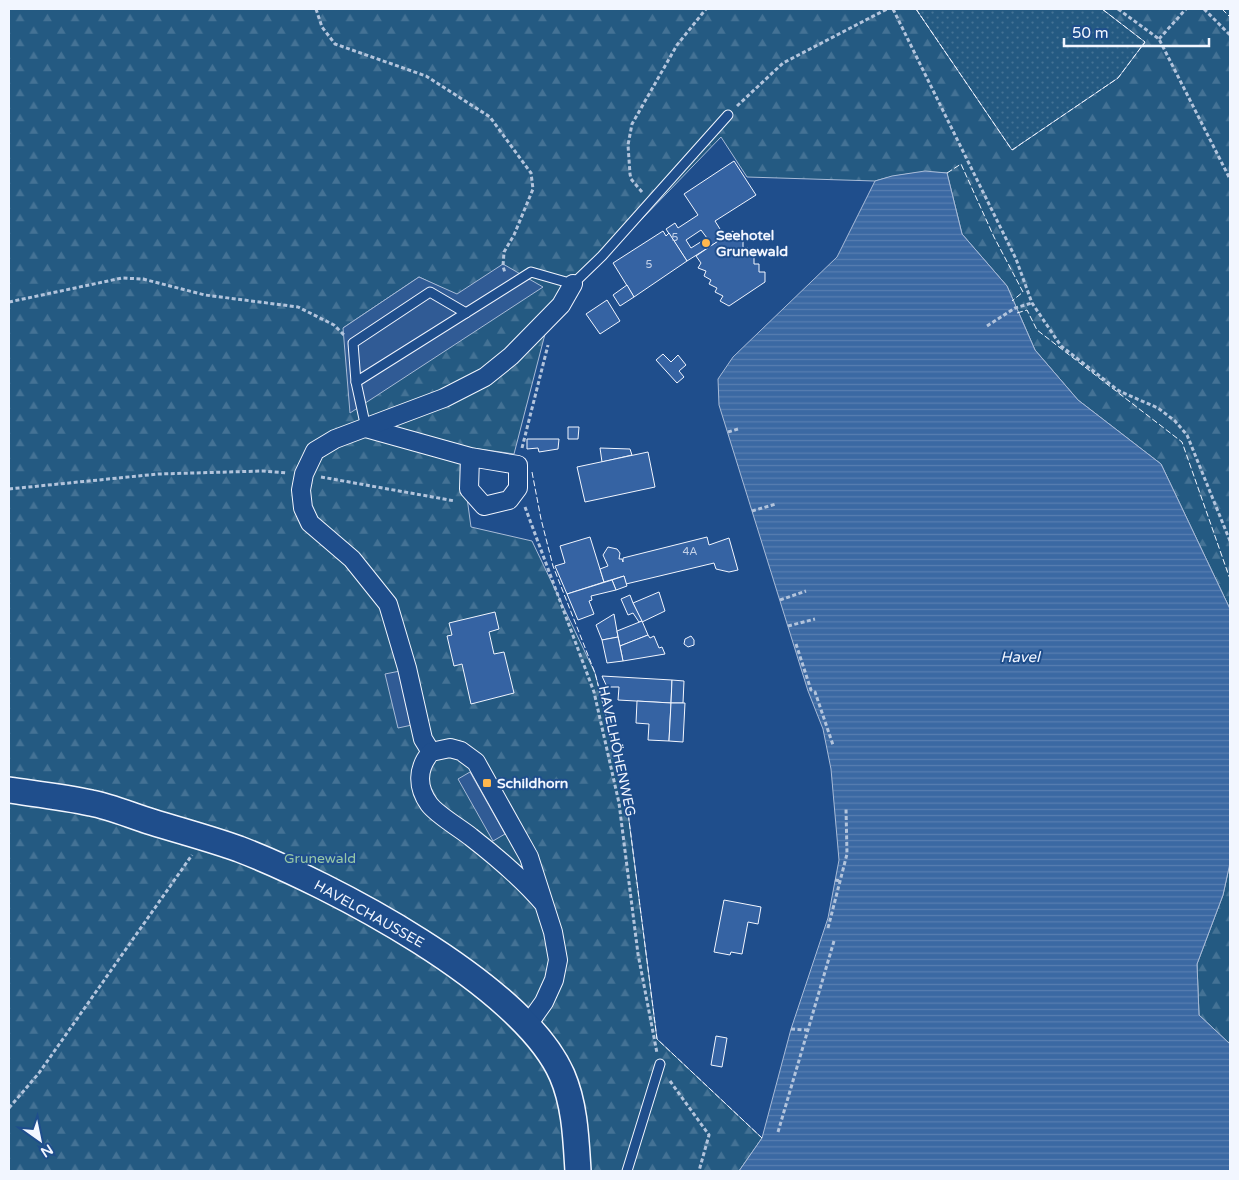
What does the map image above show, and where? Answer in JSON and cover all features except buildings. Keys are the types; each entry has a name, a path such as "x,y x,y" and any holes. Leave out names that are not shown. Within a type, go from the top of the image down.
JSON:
{"street":[{"path":"431,752 423,739 407,668 388,604 352,559 310,522 303,508 304,474 315,451 335,439 444,398 485,377 511,356 561,306 574,284"},
{"path":"366,428 470,457 518,465 518,488 509,500 484,506 469,489 470,457"},
{"path":"527,1026 544,1002 554,980 558,960 553,932 529,857 476,762 461,751 450,748 431,752 422,764 419,774 421,788 430,805 505,863 544,904"},
{"name":"HAVELCHAUSSEE","path":"9,790 92,803 239,849 317,884 432,950 487,988 527,1026 545,1048 562,1075 574,1114 578,1171"}],"lane":[{"path":"356,382 531,272 574,284 608,249 728,115"},
{"path":"366,428 356,382 353,343 430,292 466,312"},
{"path":"627,1171 660,1064"}],"path":[{"path":"316,9 322,27 335,44 426,76 490,117 531,173 533,189 514,235 504,252 503,266 509,286"},
{"path":"631,180 628,145 632,124 677,45 706,9"},
{"path":"728,115 783,63 887,9"},
{"path":"893,9 1016,260 1032,303 1061,346 1119,391 1158,408 1175,421 1187,435 1230,541"},
{"path":"1118,9 1159,39 1230,179"},
{"path":"1159,39 1186,9"},
{"path":"1204,9 1230,35"},
{"path":"9,302 122,278 143,279 205,295 298,307 334,325 353,343"},
{"path":"987,326 1015,308 1032,303"},
{"path":"518,465 541,365 550,340"},
{"path":"728,432 738,429"},
{"path":"9,489 158,474 263,471 304,474 484,506"},
{"name":"HAVELHÖHENWEG","path":"518,488 594,692 619,803 638,954 660,1064 689,1110 709,1135 699,1171"},
{"path":"752,511 776,504"},
{"path":"780,600 806,591"},
{"path":"788,626 815,619"},
{"path":"796,644 810,690 815,692 833,745"},
{"path":"828,928 847,854 846,808"},
{"path":"9,1108 39,1073 204,838"},
{"path":"835,880 840,881"},
{"path":"778,1132 834,941"},
{"path":"791,1029 807,1030"}],"green space":[{"name":"Grunewald","path":"9,9 916,9 1013,150 1145,43 1102,9 1230,9 1230,609 1161,464 1078,400 1035,350 1007,286 962,234 947,173 911,174 875,181 747,177 721,137 584,279 545,334 514,454 460,446 471,527 532,541 595,673 625,789 657,1039 762,1138 739,1171 9,1171","holes":["419,277 457,295 343,328"]},
{"path":"916,9 1102,9 1145,42 1118,78 1012,150"},
{"path":"1230,863 1230,1044 1199,1015 1197,964 1223,895"}],"shaded area":[{"path":"503,264 543,287 350,413 343,328 419,277 457,294"},
{"path":"400,671 412,725 398,728 385,674"},
{"path":"470,772 505,834 493,841 458,779"}],"water":[{"name":"Havel","path":"925,171 947,173 962,234 1007,286 1035,350 1078,400 1161,464 1230,609 1230,863 1223,895 1197,964 1199,1015 1230,1044 1230,1171 739,1171 762,1138 791,1029 828,918 839,860 831,769 823,729 808,691 719,405 718,379 733,357 837,257 875,181 892,176"}],"fence":[{"path":"916,9 1012,150 1118,78 1145,42 1102,9"},
{"path":"1222,9 1230,17"},
{"path":"947,173 961,164 994,237 1023,292 1012,301"},
{"path":"1017,313 1027,310 1037,330 1182,442 1230,579"},
{"path":"532,472 553,566 595,673 625,789 657,1039 762,1138"}],"place":[{"name":"Seehotel Grunewald","path":"706,243"},
{"name":"Schildhorn","path":"487,783"}]}
